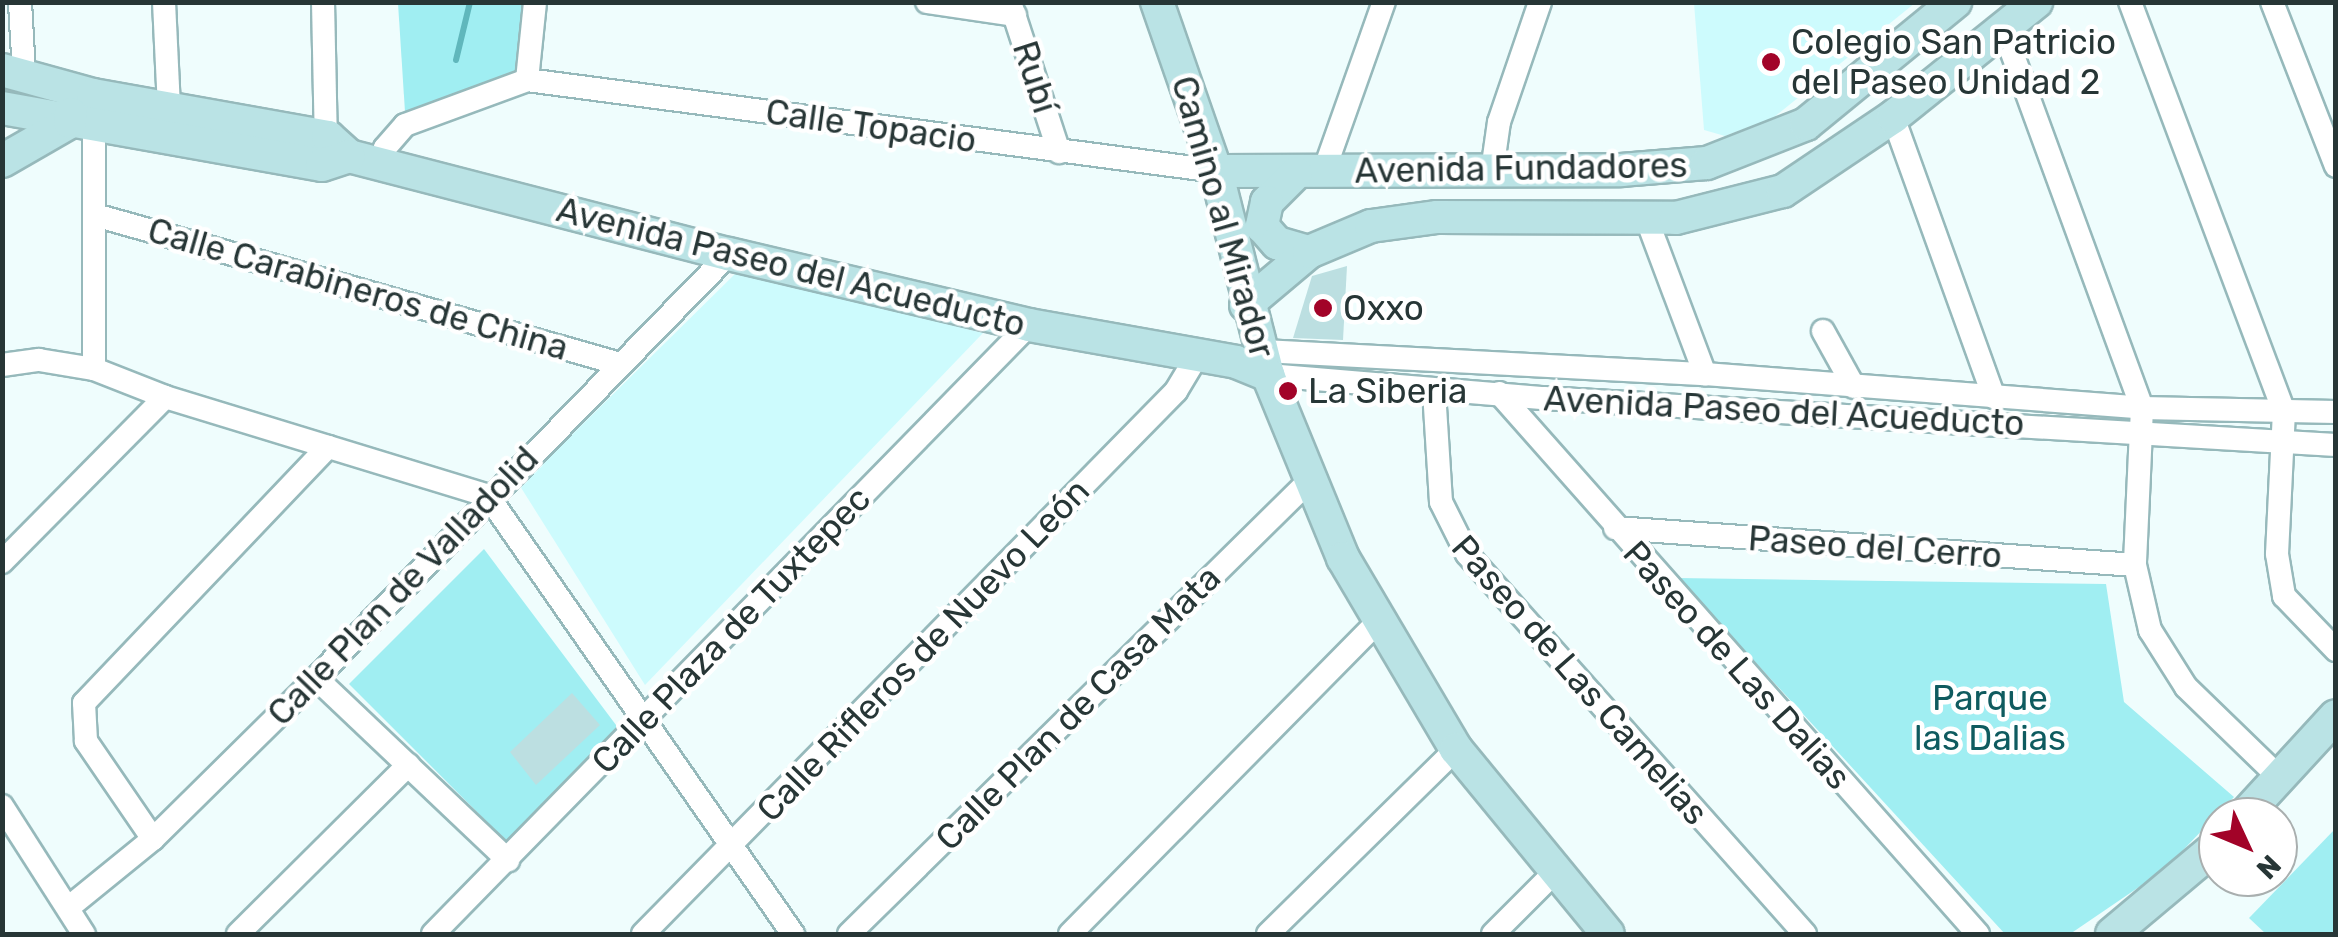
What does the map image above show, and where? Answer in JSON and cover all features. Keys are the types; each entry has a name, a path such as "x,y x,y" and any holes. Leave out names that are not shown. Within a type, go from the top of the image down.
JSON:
{"main road":[{"name":"Camino al Mirador","path":"1157,2 1216,171 1256,363 1308,482 1378,623 1456,748 1608,934"},
{"name":"Avenida Fundadores","path":"1216,171 1656,170 1735,156 1806,124 1955,2"},
{"name":"Avenida Fundadores","path":"1246,305 1310,252 1371,226 1424,218 1647,220 1717,212 1783,191 1893,117 2036,2"},
{"name":"Avenida Paseo del Acueducto","path":"13,72 83,108 333,152"},
{"path":"7,113 13,72"},
{"path":"2,161 83,108"},
{"name":"Avenida Paseo del Acueducto","path":"7,113 169,108 729,254 1029,325 1194,359 1256,363"},
{"path":"1310,172 1267,202 1262,226 1277,243 1310,252"},
{"path":"2261,797 2336,716"},
{"path":"2112,934 2198,862"}],"street":[{"path":"13,72 20,2"},
{"path":"164,2 169,108"},
{"path":"324,2 333,152"},
{"path":"381,165 384,148 406,125 488,89 527,80 535,2"},
{"path":"927,2 1012,9"},
{"path":"1310,172 1384,2"},
{"path":"1492,171 1498,122 1540,2"},
{"path":"2130,2 2284,411 2276,554 2284,596 2336,650"},
{"path":"2272,2 2336,166"},
{"name":"Rubí","path":"1012,9 1059,152"},
{"path":"2004,28 2142,408 2144,435 2134,565 2164,658 2226,731 2279,777"},
{"name":"Calle Topacio","path":"527,80 1216,171"},
{"path":"83,108 95,215 94,369"},
{"path":"1893,117 1994,396"},
{"name":"Calle Carabineros de China","path":"95,215 620,364"},
{"path":"1647,220 1705,374"},
{"name":"Calle Plan de Valladolid","path":"68,908 153,839 316,678 488,496 729,254"},
{"name":"Calle Plaza de Tuxtepec","path":"433,934 1029,325"},
{"path":"1823,331 1854,387"},
{"name":"Calle Rifleros de Nuevo León","path":"643,934 1167,400 1194,359"},
{"path":"2,384 12,363 94,369 165,397 488,496 645,716 793,934"},
{"name":"Avenida Paseo del Acueducto","path":"1256,363 1705,374 2142,408 2336,412"},
{"name":"Avenida Paseo del Acueducto","path":"1256,363 1434,391 2336,444"},
{"path":"1544,369 1544,398"},
{"name":"Paseo de Las Camelias","path":"1434,391 1441,502 1467,554 1805,934"},
{"name":"Paseo de Las Dalias","path":"1499,393 1978,934"},
{"path":"2,562 165,397"},
{"path":"153,839 86,741 84,704 328,447"},
{"name":"Calle Plan de Casa Mata","path":"849,934 1308,482"},
{"name":"Paseo del Cerro","path":"1615,528 2134,565"},
{"path":"1070,934 1378,623"},
{"path":"316,678 508,860"},
{"path":"1268,934 1456,748"},
{"path":"238,934 408,765"},
{"path":"2,806 84,934"},
{"path":"1492,934 1555,872"}],"shaded area":[{"name":"Colegio San Patricio del Paseo Unidad 2","path":"1694,2 1915,3 1773,118 1725,136 1704,130"},
{"path":"737,272 983,333 645,685 520,486"}],"green space":[{"path":"398,3 525,3 524,83 430,115 405,112"},
{"path":"484,549 622,733 510,845 349,684"},
{"name":"Parque las Dalias","path":"1678,578 2106,584 2124,702 2234,797 2198,797 2198,835 2164,870 2070,934 2005,934"},
{"path":"2335,829 2335,934 2266,934 2249,918 2269,897 2298,897 2298,867"}],"building":[{"name":"Oxxo","path":"1347,266 1343,340 1293,338 1312,276"},
{"path":"572,693 600,725 536,785 510,752"}],"waterway":[{"path":"456,60 470,2"}],"place":[{"name":"Colegio San Patricio del Paseo Unidad 2","path":"1771,62"},
{"name":"Oxxo","path":"1323,308"},
{"name":"La Siberia","path":"1288,391"}]}
